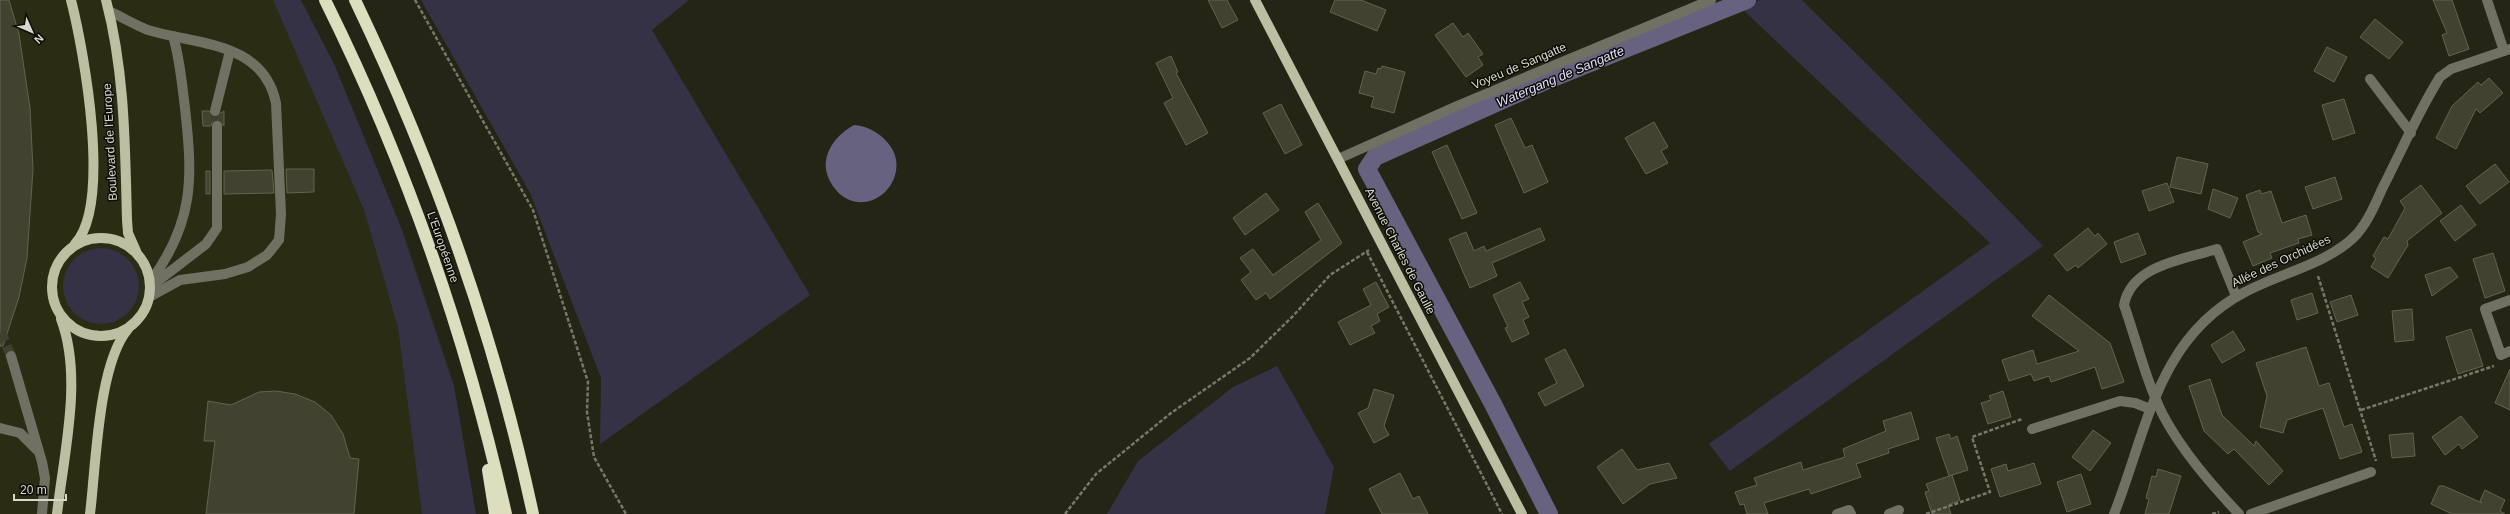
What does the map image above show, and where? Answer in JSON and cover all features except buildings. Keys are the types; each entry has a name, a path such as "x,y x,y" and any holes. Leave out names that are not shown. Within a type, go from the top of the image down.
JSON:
{"highway":[{"name":"L'Européenne","path":"325,0 356,66 403,176 441,282 477,398 506,514"},
{"name":"L'Européenne","path":"355,0 416,140 464,267 504,397 533,514"},
{"path":"477,398 495,514"}],"main road":[{"name":"Boulevard de l'Europe","path":"71,0 80,37 88,93 93,166 92,195 87,222 83,232 72,247"},
{"name":"Boulevard de l'Europe","path":"106,0 123,100 127,220 132,243 140,257"},
{"name":"Avenue Charles de Gaulle","path":"1255,0 1522,514"},
{"path":"57,514 72,370 69,343 52,297 53,276 61,258 72,247 88,239 106,238 128,246 140,257 149,289 142,313 117,344 109,369 90,514"},
{"path":"58,311 71,326 90,335 110,335 130,326"}],"street":[{"name":"Voyeu de Sangatte","path":"1338,159 1464,103 1711,0"},
{"path":"2487,0 2507,50"},
{"path":"109,11 143,28 244,56 258,67 268,80 274,95 281,214 279,240 267,255 248,267 225,274 180,280 149,289"},
{"path":"149,289 178,237 188,196 189,142 180,63 173,36"},
{"name":"Allée des Orchidées","path":"2114,514 2155,397 2188,337 2210,314 2236,296 2343,246 2363,226 2440,76 2450,69 2507,50"},
{"path":"215,111 230,51"},
{"path":"2370,79 2411,133"},
{"path":"149,289 164,274 206,244 217,228 217,126"},
{"path":"2236,296 2217,250 2156,268 2132,287 2124,306 2155,397 2164,416 2193,460 2239,514"},
{"path":"2505,353 2485,309 2510,300"},
{"path":"11,356 45,478 42,514"},
{"path":"2032,429 2120,401 2150,409"},
{"path":"0,428 20,433 39,453"},
{"path":"2251,514 2371,472"},
{"path":"1837,514 1849,510 1851,514"},
{"path":"1890,514 1899,510"}],"path":[{"path":"415,0 533,210 588,382 587,412 594,457 626,514"},
{"path":"1065,514 1096,474 1171,413 1250,358 1293,316 1330,275 1382,243"},
{"path":"1367,252 1502,514"},
{"path":"2313,261 2377,459 2371,472"},
{"path":"2361,410 2498,364 2505,353"},
{"path":"1926,514 1990,492 1972,437 2026,418 2032,429"}],"shaded area":[{"path":"0,0 273,0 364,210 398,328 422,514 0,514"},
{"path":"273,0 301,0 335,66 402,230 454,386 476,514 422,514 398,328 364,210"},
{"path":"421,0 689,0 652,30 810,295 600,444 601,378 530,193"},
{"path":"1760,0 1802,0 1887,84 2043,246 1730,471 1709,444 1990,243 1741,8"},
{"path":"854,125 870,129 885,139 894,154 896,162 896,171 893,181 887,190 872,200 862,202 853,201 844,197 836,190 826,171 828,153 832,145 845,131"},
{"path":"94,248 108,248 122,254 133,265 139,279 139,293 136,301 128,313 122,318 108,324 94,324 80,318 69,307 63,293 63,279 69,265 80,254"},
{"path":"1277,366 1334,467 1325,514 1107,514 1138,461 1233,387"}],"waterway":[{"name":"Watergang de Sangatte","path":"1549,514 1493,404 1367,169 1375,157 1543,82 1747,0"}],"tunnel":[{"path":"215,111 217,126"},
{"path":"1,332 11,356"}]}
